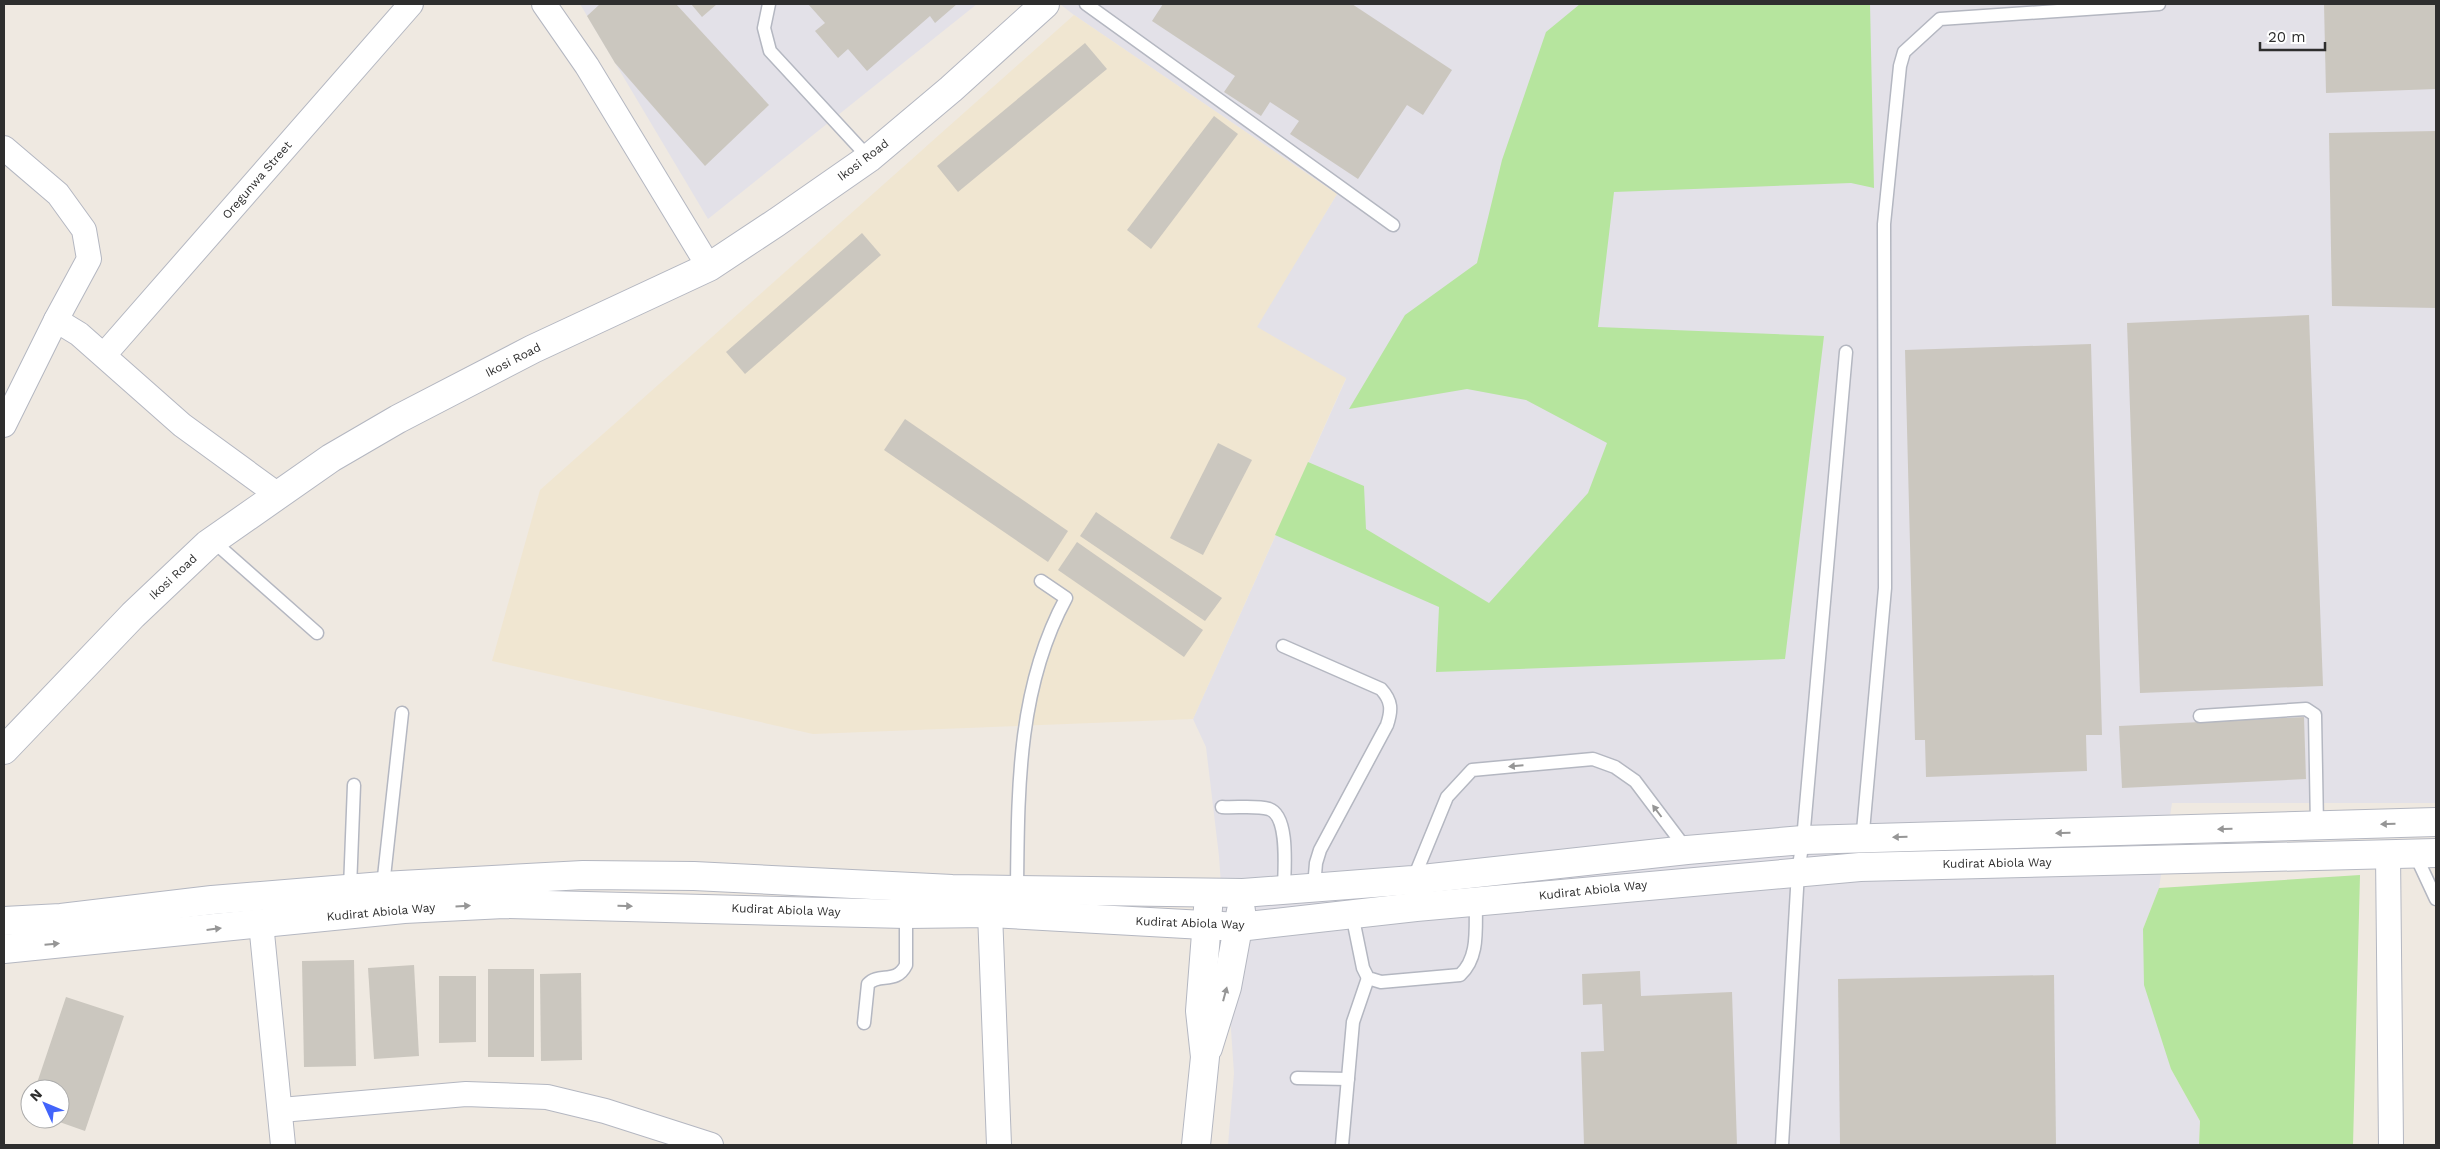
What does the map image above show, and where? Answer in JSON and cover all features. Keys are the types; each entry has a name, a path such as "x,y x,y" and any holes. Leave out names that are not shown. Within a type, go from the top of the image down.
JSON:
{"main road":[{"name":"Ikosi Road","path":"4,751 133,615 213,541 332,458 398,419 533,349 709,267 778,222 869,158 1045,4"},
{"name":"Kudirat Abiola Way","path":"4,921 62,918 212,900 350,888 583,874 694,876 952,889 1242,893 1413,880 1687,850 1803,840 2436,822"},
{"name":"Kudirat Abiola Way","path":"4,949 404,909 504,904 906,914 990,912 1239,927 1476,901 1860,867 2426,854"},
{"path":"1205,1057 1200,1011 1210,892"},
{"path":"1196,1145 1205,1057 1227,987 1239,927 1242,893"}],"street":[{"name":"Oregunwa Street","path":"104,355 411,4"},
{"path":"544,4 587,66 709,267"},
{"path":"4,148 58,194 84,230 89,259 56,320 4,425"},
{"path":"56,320 79,334 182,425 278,495"},
{"path":"2388,854 2391,1145"},
{"path":"990,912 999,1145"},
{"path":"261,923 283,1145"},
{"path":"281,1110 466,1094 547,1097 605,1111 711,1145"}],"lane":[{"path":"769,4 764,28 770,51 869,158"},
{"path":"1086,4 1393,225"},
{"path":"1860,867 1885,588 1884,224 1900,66 1904,52 1940,19 2159,4"},
{"path":"1782,1145 1798,872 1803,840 1846,352"},
{"path":"213,541 317,633"},
{"path":"1017,890 1018,819 1024,724 1044,649 1066,598 1041,581"},
{"path":"1283,646 1381,688 1391,702 1391,712 1387,725 1320,850 1316,863 1314,887"},
{"path":"2200,716 2306,709 2316,715 2317,826"},
{"path":"383,886 402,713"},
{"path":"1413,880 1448,797 1472,770 1593,759 1615,768 1635,781 1687,850"},
{"path":"350,888 354,785"},
{"path":"1222,807 1269,809 1280,818 1283,828 1284,890"},
{"path":"2426,854 2436,899"},
{"path":"1368,978 1381,982 1460,975 1468,967 1473,957 1476,901"},
{"path":"864,1023 868,984 872,979 897,976 906,966 906,914"},
{"path":"1342,1145 1353,1022 1368,978 1363,968 1352,914"},
{"path":"1297,1078 1348,1079"}],"shaded area":[{"path":"580,4 977,4 708,219"},
{"path":"1060,4 2436,4 2436,803 2172,803 2159,888 2143,929 2171,1069 2200,1121 2199,1145 1228,1145 1234,1073 1219,856 1206,747 1193,719 1346,379 1256,327 1337,194"},
{"path":"1074,15 1337,194 1257,327 1346,378 1193,719 813,734 492,661 540,490"}],"green space":[{"path":"1580,4 1870,4 1874,188 1851,183 1614,192 1598,327 1824,336 1785,659 1436,672 1439,607 1275,535 1308,462 1364,486 1366,529 1489,603 1588,493 1607,443 1526,400 1467,389 1349,409 1405,315 1477,263 1502,160 1546,32"},
{"path":"2360,875 2353,1145 2199,1145 2200,1121 2171,1069 2144,985 2143,929 2159,888"}],"building":[{"path":"600,4 676,4 769,105 705,166 615,63 587,16"},
{"path":"691,4 717,4 702,17"},
{"path":"808,4 957,4 935,23 930,16 867,71 848,49 838,58 815,31 825,23"},
{"path":"1163,4 1352,4 1452,70 1423,115 1407,105 1358,179 1290,134 1299,121 1270,102 1261,116 1224,92 1235,76 1152,21"},
{"path":"2324,4 2436,4 2436,89 2326,93"},
{"path":"1085,43 1107,69 958,192 937,166"},
{"path":"1214,116 1238,134 1151,249 1127,230"},
{"path":"2436,131 2436,308 2332,306 2329,133"},
{"path":"862,233 881,255 745,374 726,352"},
{"path":"2309,315 2323,686 2140,693 2127,323"},
{"path":"2091,344 2102,735 2086,735 2087,771 1926,777 1925,740 1915,740 1905,350"},
{"path":"905,419 1068,531 1048,562 884,450"},
{"path":"1218,443 1252,460 1203,555 1170,538"},
{"path":"1096,512 1222,598 1205,621 1080,536"},
{"path":"1077,542 1203,630 1184,657 1058,570"},
{"path":"2304,717 2306,779 2122,788 2119,726"},
{"path":"354,960 356,1066 304,1067 302,961"},
{"path":"414,965 419,1056 374,1059 368,968"},
{"path":"488,969 534,969 534,1057 488,1057"},
{"path":"1640,971 1641,996 1732,992 1737,1145 1584,1145 1581,1052 1604,1051 1602,1004 1583,1005 1582,974"},
{"path":"581,973 582,1060 541,1061 540,974"},
{"path":"2054,975 2056,1145 1840,1145 1838,979"},
{"path":"439,976 476,976 476,1042 439,1043"},
{"path":"66,997 124,1016 85,1131 70,1126 70,1079 38,1079"}]}
